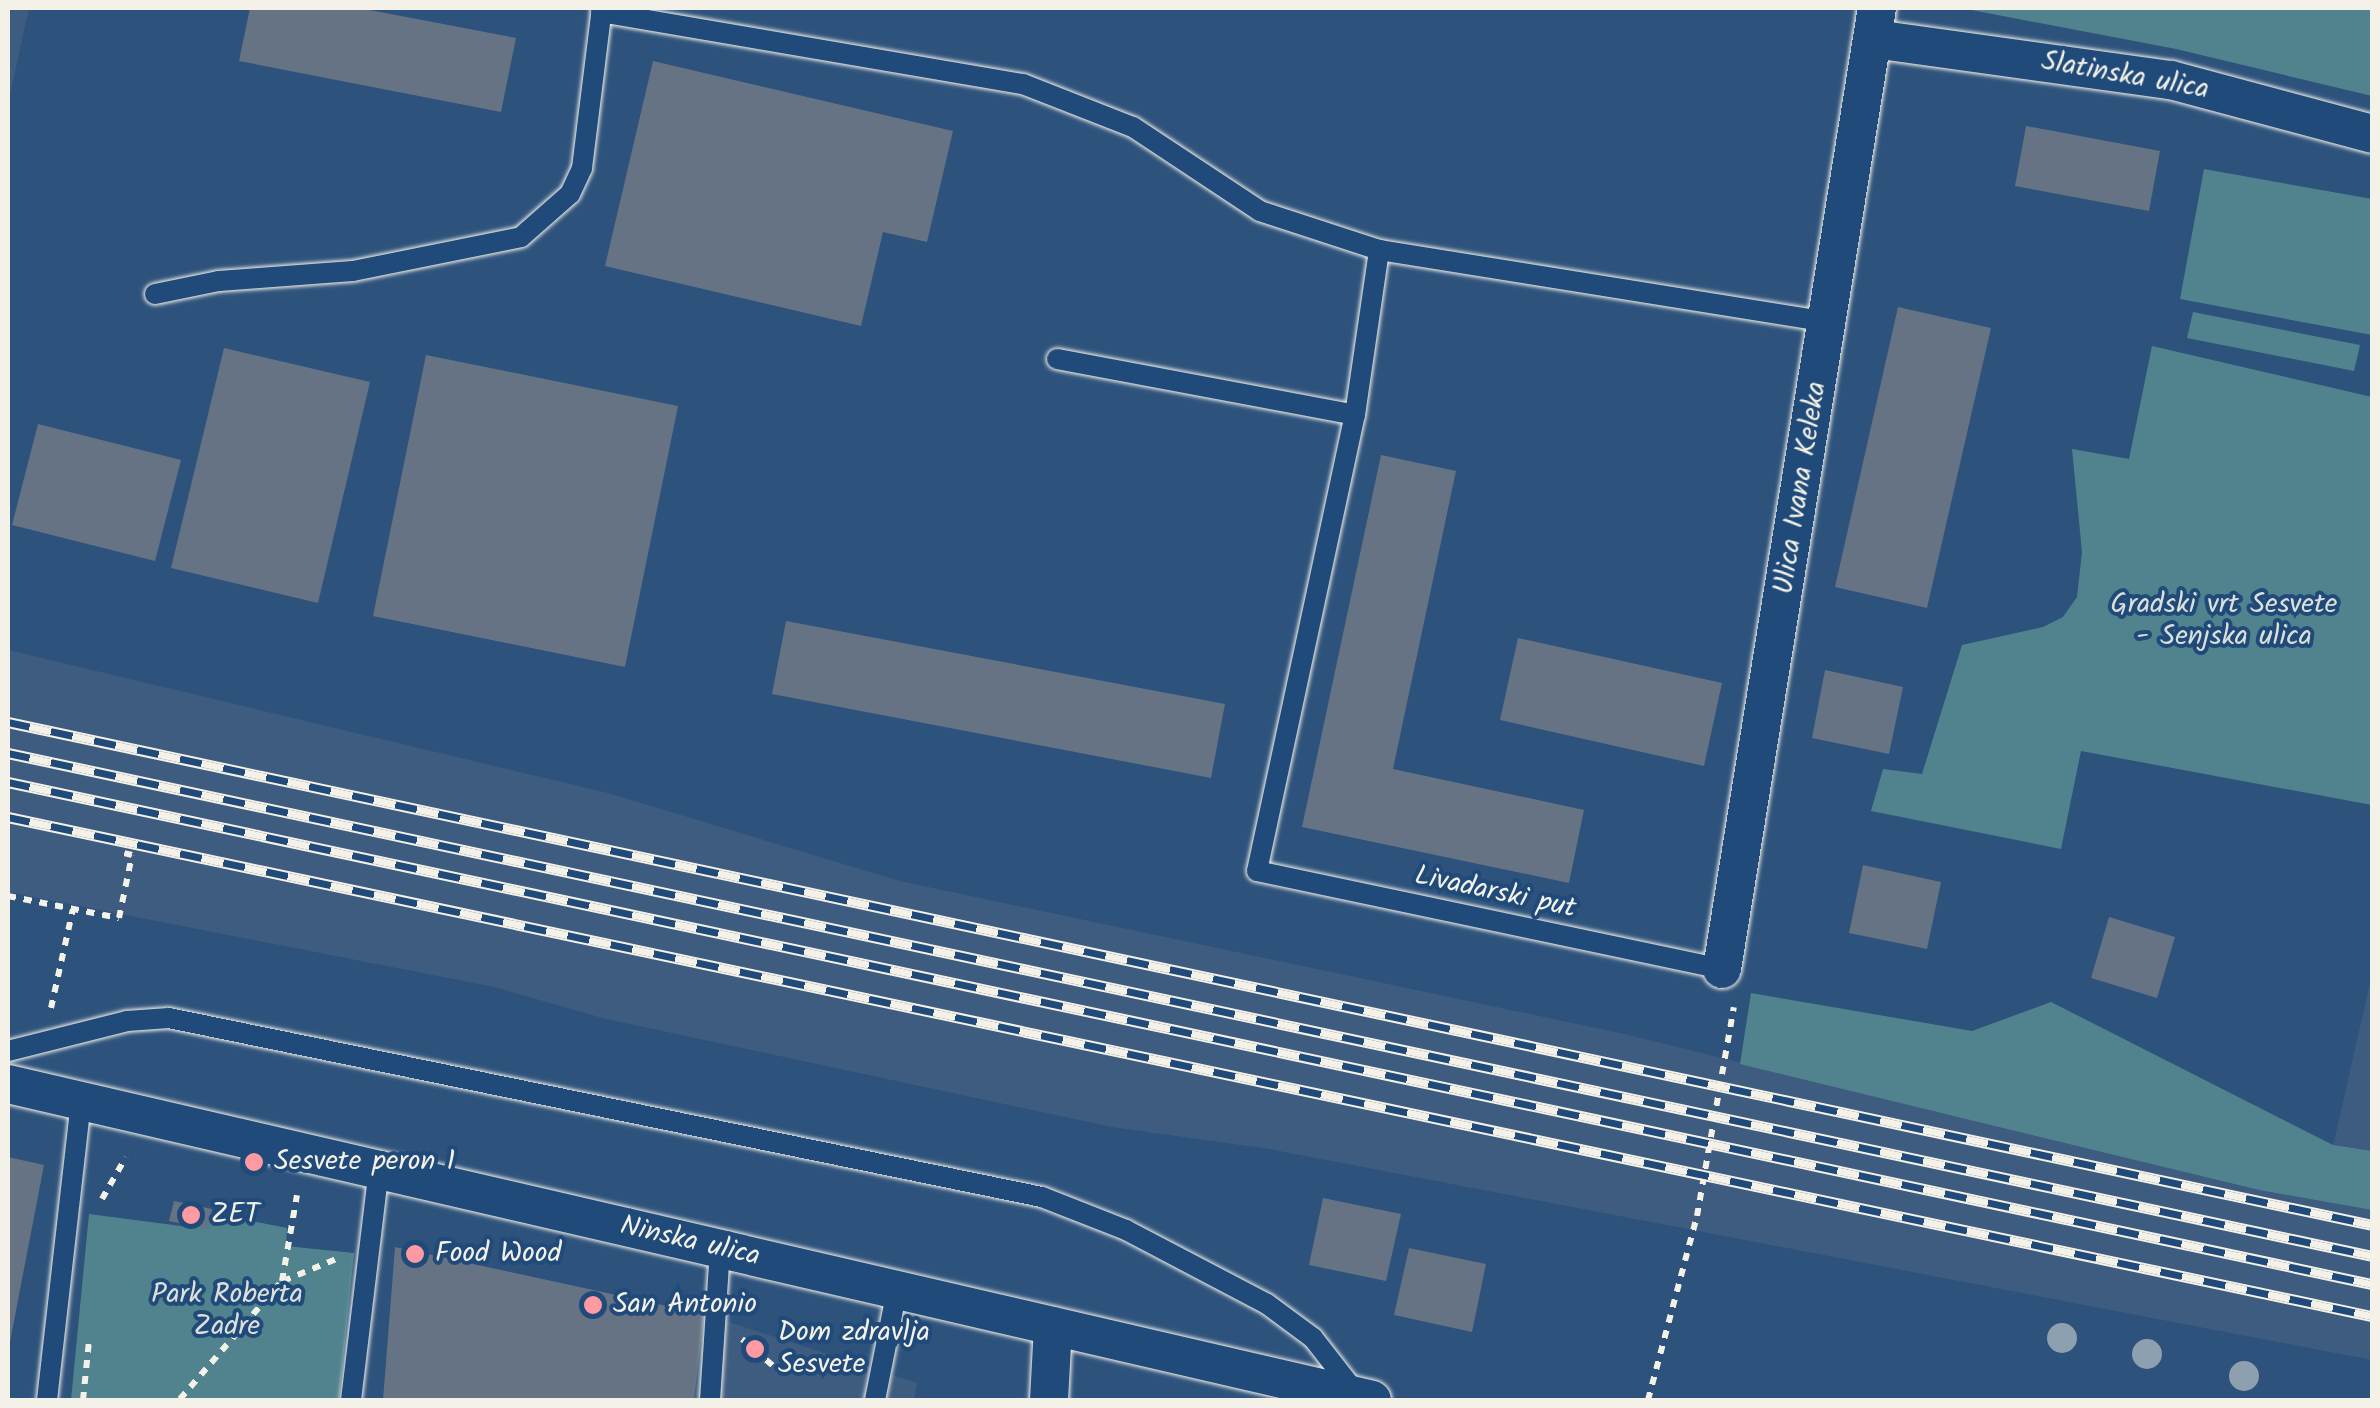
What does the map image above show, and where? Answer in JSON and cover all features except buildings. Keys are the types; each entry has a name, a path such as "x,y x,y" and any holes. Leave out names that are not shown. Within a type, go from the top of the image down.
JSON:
{"street":[{"name":"Slatinska ulica","path":"1875,23 2171,80 2372,134"},
{"name":"Ulica Ivana Keleka","path":"1729,981 1875,23"},
{"name":"Ninska ulica","path":"8,1084 1366,1399"},
{"path":"1049,1400 1053,1326"}],"lane":[{"path":"155,294 219,281 353,271 521,237 570,194 582,168 601,10 1022,84 1133,127 1260,210 1379,250 1828,322"},
{"path":"1057,359 1355,414 1379,250"},
{"name":"Livadarski put","path":"1355,414 1258,871 1729,981"},
{"path":"8,1051 127,1020 169,1018 1042,1197 1126,1230 1266,1304 1313,1338 1366,1399"},
{"path":"47,1400 81,1100"},
{"path":"351,1400 379,1170"},
{"path":"710,1400 720,1249"},
{"path":"875,1400 897,1290"}],"path":[{"path":"8,896 118,918 132,855 124,853"},
{"path":"51,1008 73,909"},
{"path":"1648,1400 1697,1216 1729,981"},
{"path":"100,1217 102,1199 126,1157"},
{"path":"282,1282 297,1195"},
{"path":"180,1399 282,1282 342,1257 342,1240"},
{"path":"83,1400 90,1327"}],"shaded area":[{"path":"8,8 29,8 8,104"},
{"path":"8,650 608,793 900,881 1620,1033 2259,1190 2372,1210 2372,1360 1269,1149 1112,1127 606,1019 494,987 8,892"},
{"path":"2372,974 2372,1151 2333,1146"},
{"name":"Dom zdravlja Sesvete","path":"704,1314 917,1383 914,1400 694,1400"}],"green space":[{"path":"1961,8 2372,8 2372,96 2176,49"},
{"path":"2204,169 2372,199 2372,335 2180,299"},
{"path":"2193,312 2360,345 2354,371 2187,338"},
{"name":"Gradski vrt Sesvete - Senjska ulica","path":"2152,346 2372,397 2372,805 2081,751 2061,849 1871,811 1883,769 1922,774 1962,645 2043,627 2063,617 2077,597 2082,552 2072,449 2129,459"},
{"path":"1751,993 1972,1031 2051,1002 2333,1145 2372,1151 2372,1210 2259,1190 1740,1064"},
{"name":"Park Roberta Zadre","path":"201,1211 287,1228 286,1246 354,1253 339,1400 71,1400 89,1214 196,1228"}],"railway":[{"path":"8,722 2372,1225"},
{"path":"8,753 2372,1256"},
{"path":"8,782 2372,1284"},
{"path":"8,817 2372,1316"}],"place":[{"name":"Sesvete peron 1","path":"254,1162"},
{"name":"ZET","path":"191,1215"},
{"name":"Food Wood","path":"415,1254"},
{"name":"San Antonio","path":"593,1305"},
{"name":"Dom zdravlja Sesvete","path":"755,1349"}]}
